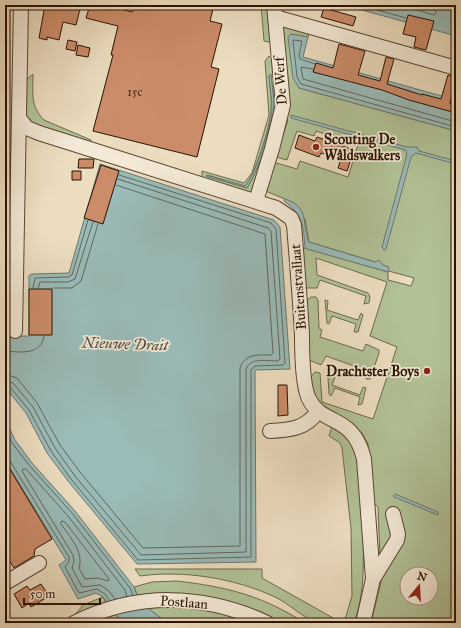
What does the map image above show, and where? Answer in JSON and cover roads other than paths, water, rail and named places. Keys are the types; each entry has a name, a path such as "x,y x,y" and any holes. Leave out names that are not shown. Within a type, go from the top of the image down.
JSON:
{"street":[{"path":"15,331 11,218 19,118 21,5"},
{"path":"274,11 456,68"},
{"name":"De Werf","path":"256,201 274,143 283,105 274,11"},
{"name":"Buitenstvallaat","path":"19,118 27,128 39,133 256,201 285,213 291,218 294,225 304,374 308,398 318,411 345,426 356,436 361,446 364,459 373,579 363,623"},
{"path":"270,431 291,430 307,424 318,411"},
{"path":"373,579 397,540 398,534 393,514"},
{"path":"5,583 39,563"},
{"name":"Postlaan","path":"74,623 107,610 147,600 187,601 214,604 267,623"}],"water":[{"path":"344,5 443,5 456,8 456,36"},
{"path":"291,34 308,37 303,57 456,100 456,131 299,88 293,78 288,37"},
{"path":"271,74 274,105 273,117 260,161 247,188 206,176 207,175 245,186 249,181 266,139 271,118 272,107 269,76"},
{"path":"291,115 407,147 417,147 419,151 456,161 456,164 416,153 411,157 386,249 384,250 382,247 407,154 405,150 291,118"},
{"path":"5,139 7,143 5,206"},
{"name":"Nieuwe Drait","path":"100,164 274,220 280,227 290,369 255,370 256,562 137,564 68,481 47,453 26,413 5,387 5,336 29,336 29,276 31,274 69,273"},
{"path":"285,199 293,202 302,212 309,242 375,262 379,260 383,265 389,267 388,272 305,248 304,233 301,221 295,211 284,201"},
{"path":"5,419 15,440 32,463 75,511 134,587 139,598 167,623 123,623 103,597 96,593 78,599 59,565 66,560 5,460"},
{"path":"395,494 438,512 438,515 394,497 393,496"}],"place":[{"name":"Scouting De Wâldswalkers","path":"316,147"},
{"name":"Drachtster Boys","path":"427,371"}]}
